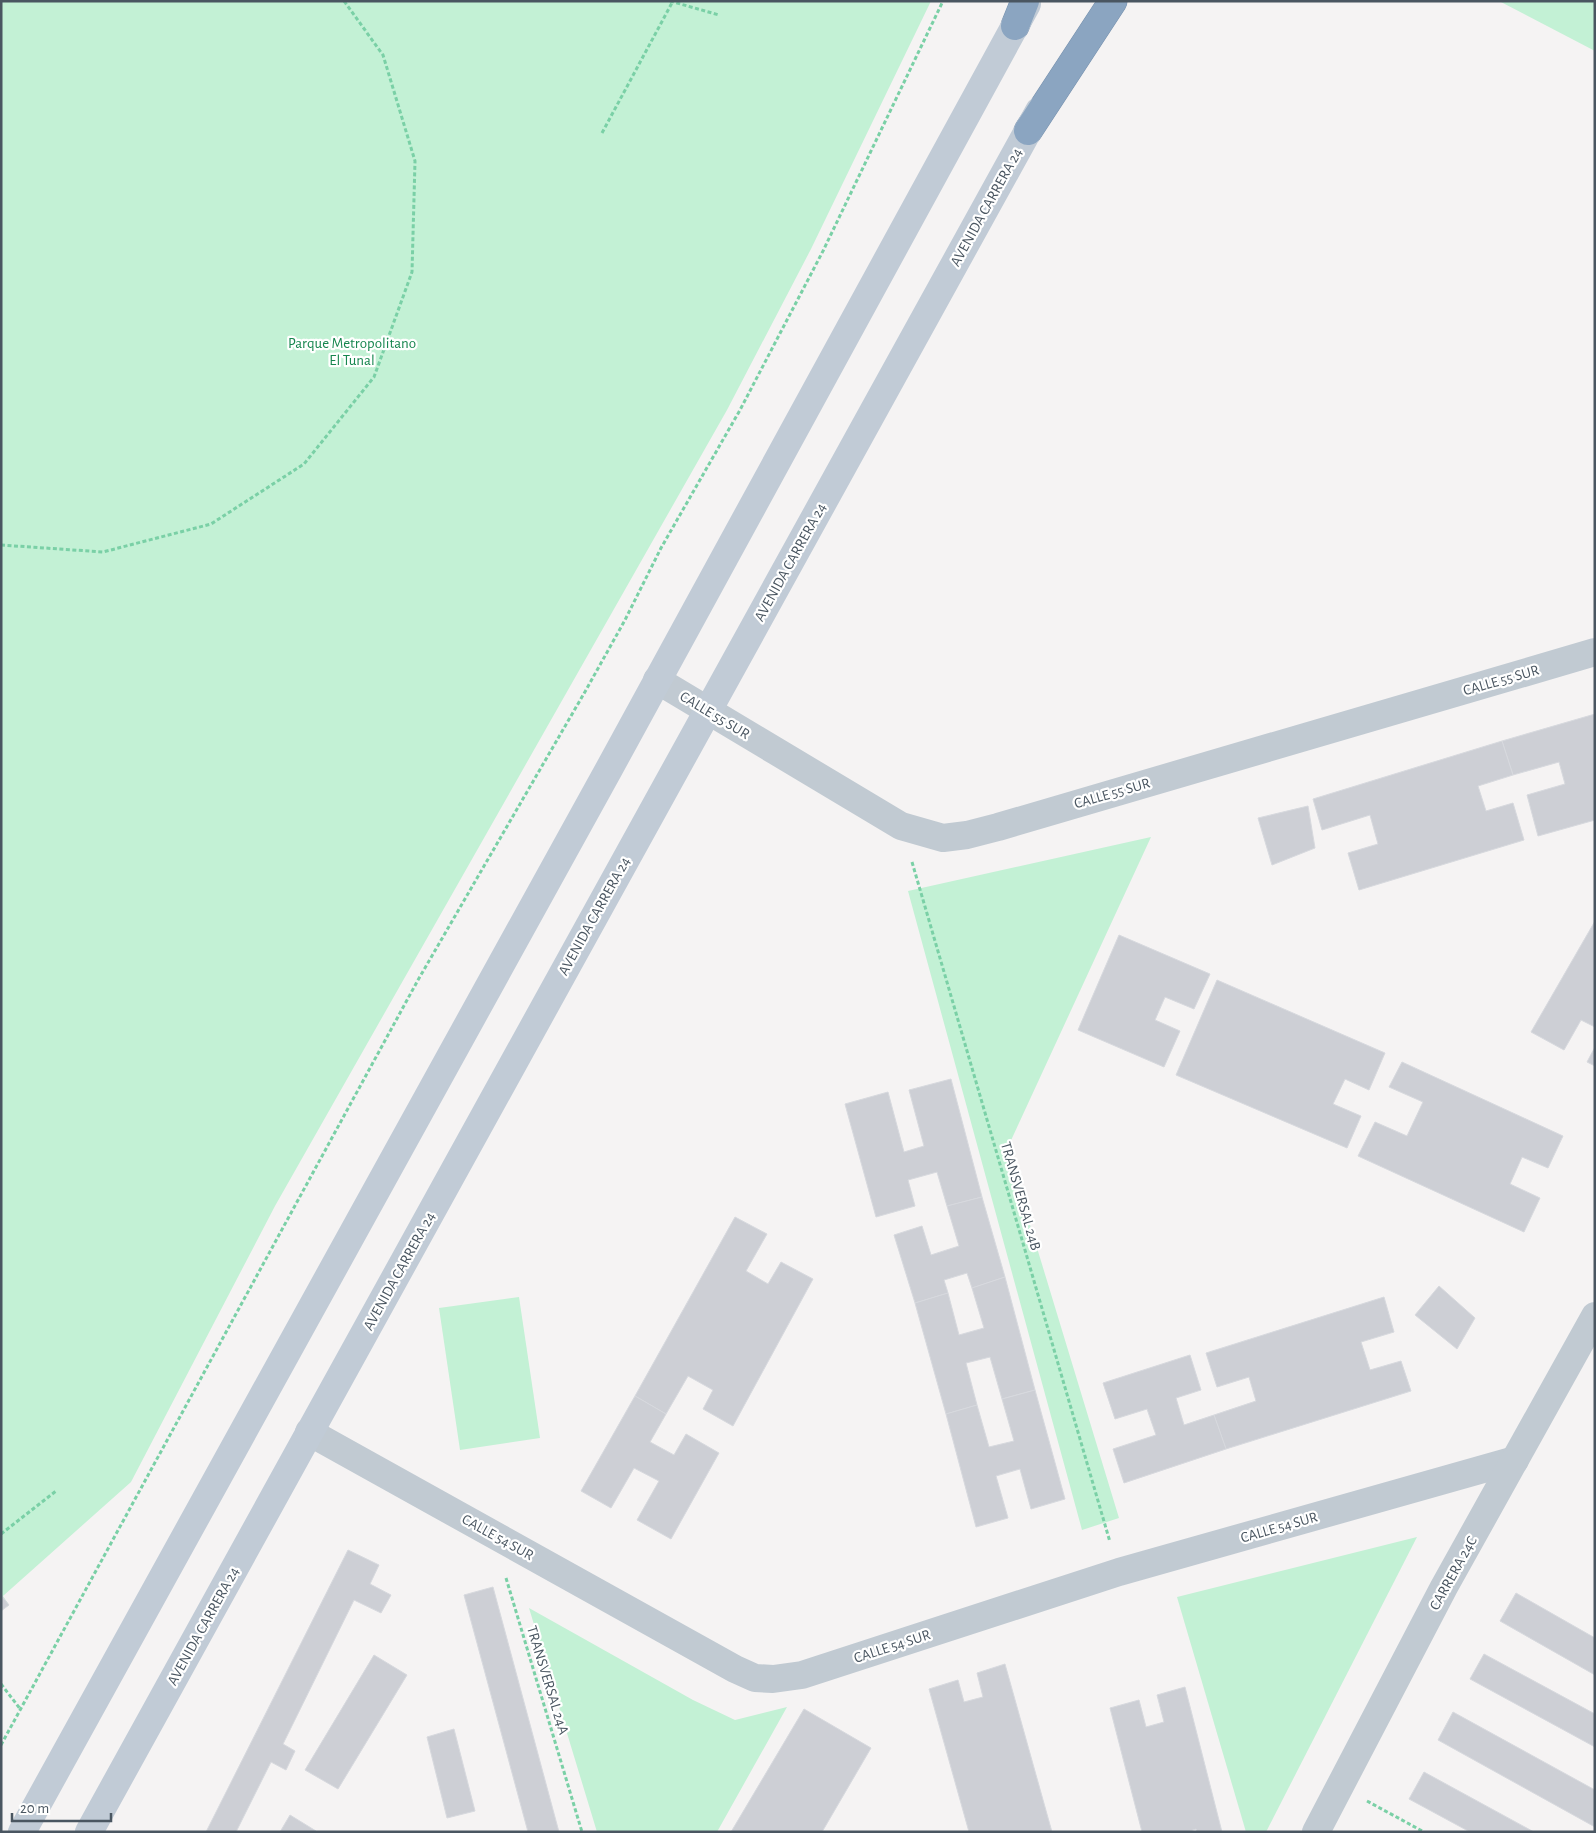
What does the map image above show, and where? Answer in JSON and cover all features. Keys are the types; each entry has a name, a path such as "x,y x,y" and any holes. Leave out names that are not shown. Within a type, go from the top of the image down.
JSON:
{"highway":[{"path":"1028,130 1113,1"}],"main road":[{"path":"22,1832 658,680 1020,14 1029,1"},
{"name":"AVENIDA CARRERA 24","path":"89,1832 1100,1"}],"street":[{"name":"CALLE 55 SUR","path":"658,680 901,826 943,838 967,836 1595,652"},
{"name":"CARRERA 24C","path":"1316,1832 1444,1588 1595,1316"},
{"name":"CALLE 54 SUR","path":"310,1432 735,1669 755,1678 773,1679 802,1675 861,1657 1119,1572 1515,1460"}],"path":[{"path":"1,545 103,552 211,524 304,464 374,377 412,272 415,161 383,55 344,1"},
{"path":"1,1745 418,980 599,666 661,548 740,410 823,251 943,1"},
{"path":"602,133 672,2 719,15"},
{"name":"TRANSVERSAL 24B","path":"901,826 1119,1572"},
{"path":"1,1534 56,1490"},
{"name":"TRANSVERSAL 24A","path":"493,1534 582,1832"},
{"path":"1,1684 21,1710"},
{"path":"1340,1786 1424,1832"}],"green space":[{"name":"Parque Metropolitano El Tunal","path":"1,1 931,1 811,249 727,410 275,1206 131,1482 3,1596 9,1605 1,1611"},
{"path":"1499,1 1595,1 1595,51"},
{"path":"1151,837 1007,1149 1119,1518 1082,1530 908,891"},
{"path":"519,1297 540,1438 460,1450 439,1308"},
{"path":"1417,1537 1266,1832 1246,1832 1177,1597"},
{"path":"529,1608 693,1700 735,1720 787,1707 717,1832 597,1832"}],"building":[{"path":"1595,714 1595,820 1538,836 1527,795 1565,784 1559,762 1513,775 1502,741"},
{"path":"1502,741 1513,775 1478,786 1486,811 1513,803 1524,840 1359,890 1348,853 1378,844 1370,815 1322,830 1313,799"},
{"path":"1308,806 1315,848 1272,865 1258,818"},
{"path":"1595,921 1595,1027 1581,1020 1564,1050 1531,1032"},
{"path":"1119,935 1210,974 1194,1009 1165,997 1155,1020 1180,1031 1164,1067 1078,1030"},
{"path":"1217,980 1385,1053 1369,1090 1345,1079 1333,1104 1361,1116 1347,1148 1176,1075"},
{"path":"1595,1047 1595,1066 1587,1062"},
{"path":"1402,1062 1563,1136 1548,1168 1522,1157 1510,1184 1540,1198 1524,1232 1358,1156 1375,1122 1407,1136 1423,1102 1389,1087"},
{"path":"951,1079 982,1197 947,1206 937,1172 908,1180 915,1206 876,1217 845,1104 888,1092 904,1152 924,1146 909,1090"},
{"path":"982,1197 1005,1277 972,1288 967,1273 944,1280 948,1293 915,1303 894,1235 922,1226 931,1255 959,1246 947,1206"},
{"path":"735,1217 767,1234 746,1271 768,1284 781,1262 813,1279 733,1426 703,1409 713,1390 688,1376 666,1414 635,1396"},
{"path":"1005,1277 1035,1390 1002,1399 990,1357 966,1363 977,1405 946,1414 915,1303 948,1293 959,1335 984,1328 972,1288"},
{"path":"1439,1286 1475,1318 1457,1349 1415,1315"},
{"path":"1384,1297 1394,1332 1361,1342 1370,1370 1401,1361 1411,1391 1226,1449 1214,1415 1256,1401 1249,1377 1217,1387 1206,1353"},
{"path":"1190,1355 1201,1390 1176,1398 1184,1425 1214,1415 1226,1449 1124,1483 1113,1449 1156,1435 1147,1409 1115,1419 1103,1383"},
{"path":"1035,1390 1065,1499 1031,1509 1020,1469 996,1476 1008,1518 976,1527 946,1414 977,1405 989,1447 1014,1441 1002,1399"},
{"path":"635,1396 666,1414 650,1442 674,1455 686,1434 719,1453 671,1539 637,1520 659,1481 634,1468 611,1508 581,1491"},
{"path":"348,1550 379,1565 370,1584 391,1595 381,1613 354,1600 283,1744 295,1751 286,1770 271,1762 236,1832 206,1832"},
{"path":"493,1587 559,1832 528,1832 464,1595"},
{"path":"1516,1593 1595,1638 1595,1675 1500,1621"},
{"path":"1,1595 9,1605 1,1611"},
{"path":"1484,1654 1595,1714 1595,1747 1470,1679"},
{"path":"374,1655 407,1675 338,1789 305,1770"},
{"path":"1005,1664 1052,1832 969,1832 929,1689 958,1680 964,1702 983,1697 977,1673"},
{"path":"1185,1687 1222,1832 1197,1832 1196,1829 1187,1832 1142,1832 1110,1708 1139,1700 1146,1727 1164,1722 1157,1695"},
{"path":"804,1709 871,1748 822,1832 731,1832"},
{"path":"1453,1712 1595,1790 1595,1827 1438,1740"},
{"path":"454,1729 475,1811 447,1818 427,1737"},
{"path":"1424,1772 1534,1832 1470,1832 1409,1799"},
{"path":"290,1815 316,1831 316,1832 280,1832"}]}
